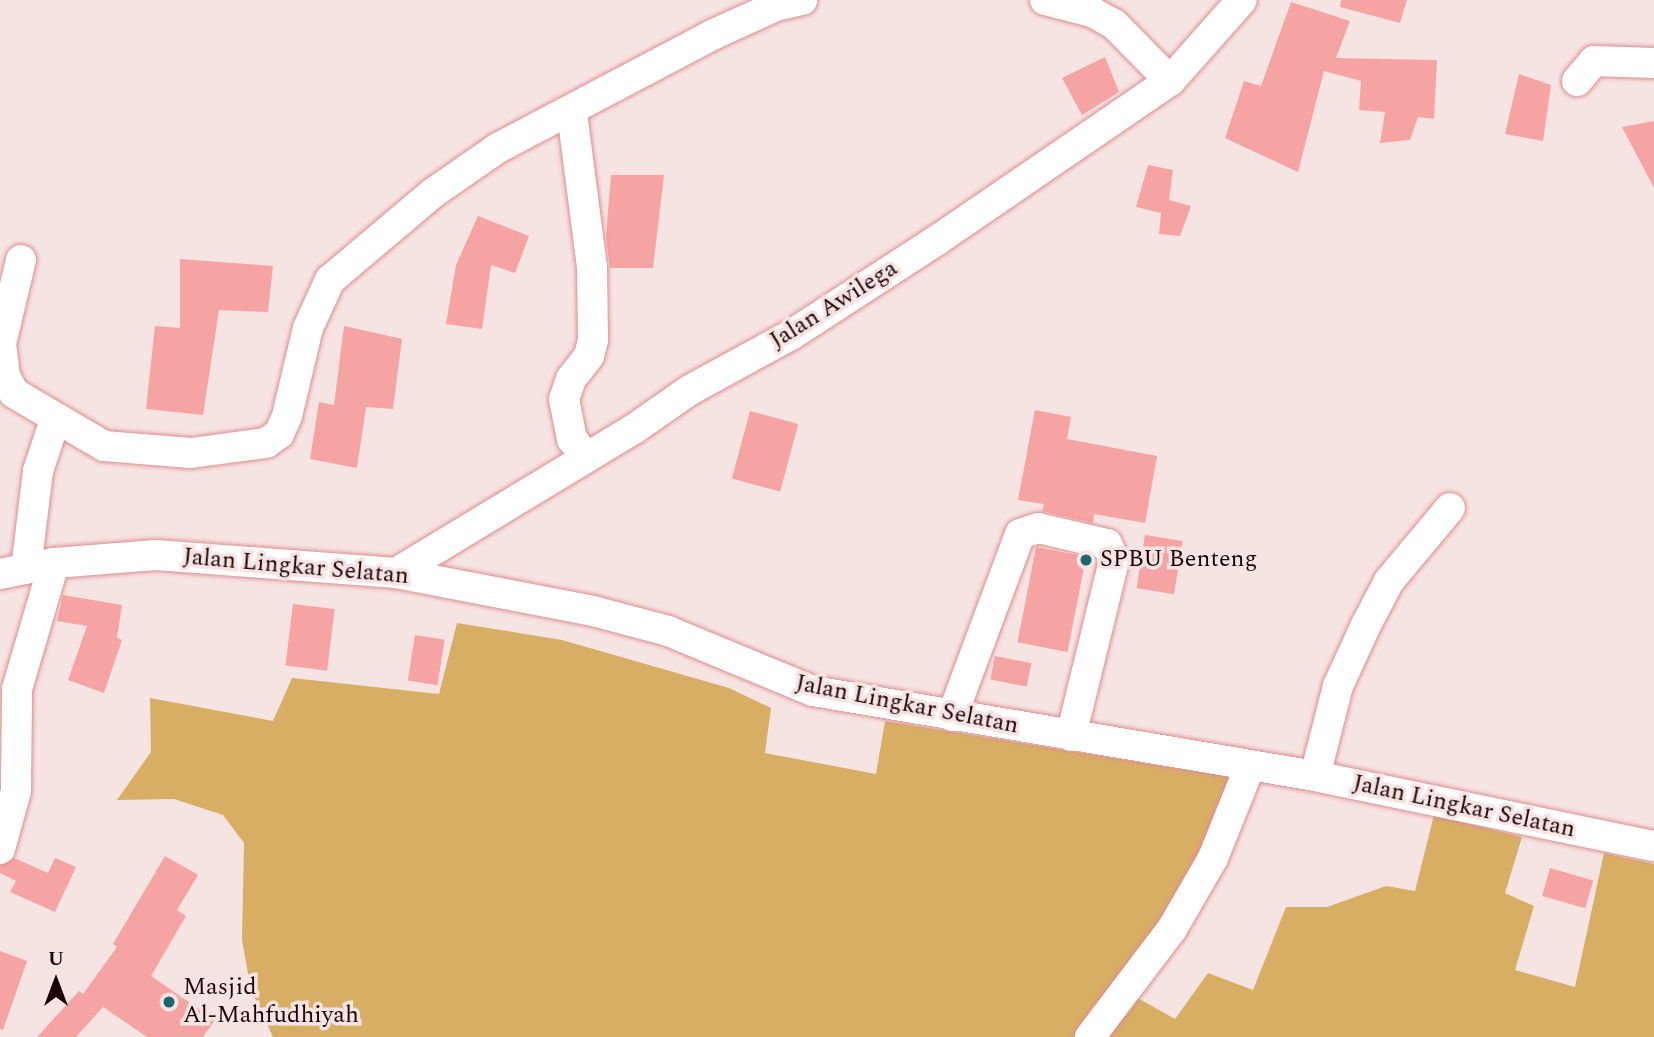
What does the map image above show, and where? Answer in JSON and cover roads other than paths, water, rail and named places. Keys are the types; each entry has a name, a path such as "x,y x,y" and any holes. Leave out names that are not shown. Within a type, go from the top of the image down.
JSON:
{"street":[{"path":"21,260 1,343 5,376 14,393 55,420 104,446 140,452 191,453 266,443 279,434 309,328 330,280 433,193 498,148 572,113 712,36 776,6 802,0"},
{"path":"1045,0 1093,12 1114,24 1170,81"},
{"name":"Jalan Awilega","path":"396,573 690,390 867,287 1170,81 1238,2"},
{"path":"1577,81 1587,64 1594,61 1654,63"},
{"path":"572,113 592,266 593,340 589,356 571,379 564,399 572,439 586,457"},
{"path":"0,849 16,791 17,689 26,569 38,471 55,420"},
{"path":"1315,776 1338,686 1365,627 1389,581 1450,508"},
{"path":"952,716 1020,534 1038,528 1107,544 1113,565 1071,736"},
{"name":"Jalan Lingkar Selatan","path":"26,569 156,555 396,573 593,611 668,631 813,691 1315,776 1654,846"},
{"path":"1090,1037 1172,929 1213,858 1250,766"}],"place":[{"name":"SPBU Benteng","path":"1086,560"},
{"name":"Masjid Al-Mahfudhiyah","path":"169,1002"}]}
